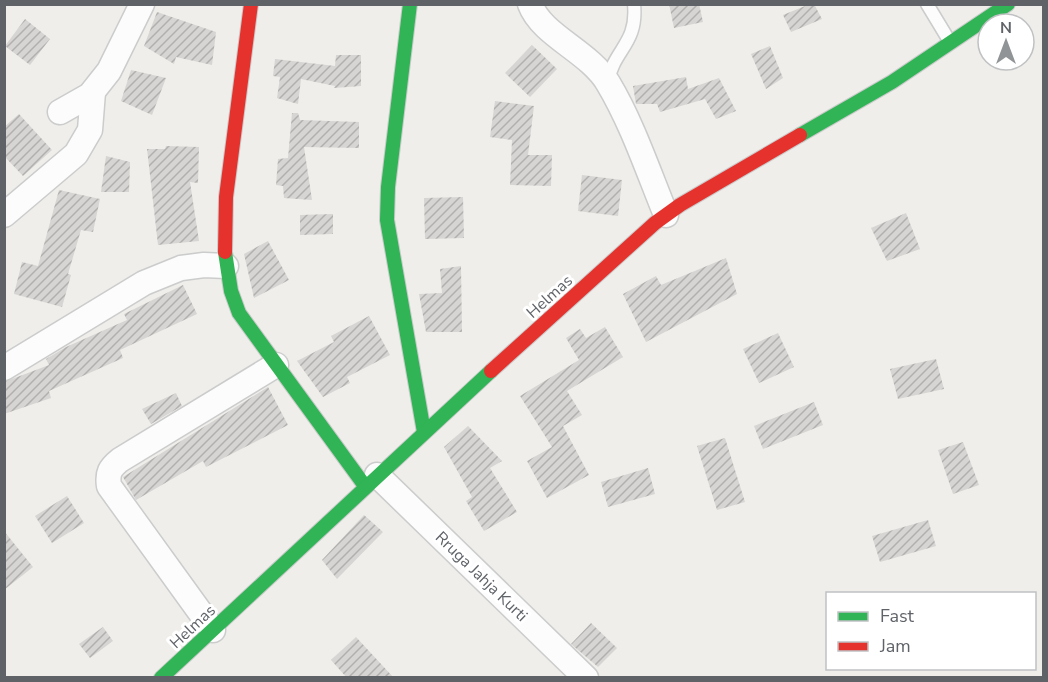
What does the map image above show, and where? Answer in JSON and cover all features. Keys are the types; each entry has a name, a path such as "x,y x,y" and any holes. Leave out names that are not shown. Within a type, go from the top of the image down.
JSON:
{"street":[{"path":"60,112 93,92 110,71 142,4"},
{"path":"251,4 228,183 224,234 230,293 239,313 276,365 371,481"},
{"path":"410,4 388,187 387,220 424,432"},
{"path":"530,4 534,14 545,26 592,63 608,82 666,215"},
{"name":"Helmas","path":"161,678 424,432 666,215 892,82 1008,4"},
{"path":"4,215 76,154 90,129 93,92"},
{"path":"4,368 144,283 181,268 204,265 226,266"},
{"path":"213,630 109,486 108,477 111,468 120,460 276,365"},
{"name":"Rruga Jahja Kurti","path":"371,481 586,678"}],"lane":[{"path":"608,82 610,68 629,43 636,21 634,4"},
{"path":"927,4 951,42"}],"building":[{"path":"669,4 699,4 703,22 674,28"},
{"path":"814,4 822,19 791,32 783,15"},
{"path":"157,12 216,32 212,65 176,57 174,64 144,46"},
{"path":"25,19 50,39 30,65 5,46"},
{"path":"532,45 557,69 530,97 505,73"},
{"path":"770,46 783,78 766,89 751,54"},
{"path":"336,55 361,55 361,86 334,88 335,86 301,79 298,104 277,98 280,77 273,76 275,59 335,66"},
{"path":"131,70 166,78 152,115 121,101"},
{"path":"686,77 688,89 719,78 736,111 716,119 705,99 660,112 657,104 636,104 633,86"},
{"path":"495,101 534,106 528,155 552,155 551,186 510,185 512,140 490,137"},
{"path":"292,113 298,113 300,120 359,122 359,148 304,147 312,200 284,198 283,186 276,185 278,159 288,158"},
{"path":"19,114 52,150 23,176 4,156 4,127"},
{"path":"166,146 199,147 198,183 190,182 199,241 158,245 147,149 165,149"},
{"path":"106,156 130,162 129,192 101,192"},
{"path":"582,175 622,180 618,216 578,211"},
{"path":"59,190 100,199 93,232 81,230 68,274 71,275 62,307 14,294 22,262 38,266"},
{"path":"463,197 464,238 425,239 424,198"},
{"path":"906,213 920,249 887,261 871,228"},
{"path":"333,214 333,234 300,235 300,215"},
{"path":"268,241 289,280 254,298 244,254"},
{"path":"726,258 737,294 646,342 623,294 656,276 661,285"},
{"path":"461,266 462,332 426,332 419,294 442,293 440,269"},
{"path":"183,285 197,314 120,350 123,358 49,391 51,398 4,414 4,382 49,365 46,359 66,347 127,320 124,314"},
{"path":"369,316 390,355 347,377 350,383 323,397 297,361 334,342 331,336"},
{"path":"605,327 623,357 567,391 582,415 563,426 589,475 547,498 527,461 552,447 520,396 579,360 566,338 580,329 586,338"},
{"path":"778,333 794,367 759,383 743,349"},
{"path":"936,359 944,389 898,399 890,369"},
{"path":"268,387 288,425 206,467 203,461 136,500 123,477"},
{"path":"176,393 182,406 151,424 142,409"},
{"path":"814,402 823,425 763,449 754,426"},
{"path":"468,426 502,461 490,468 517,512 484,531 466,501 472,497 444,447"},
{"path":"725,438 745,502 717,510 697,446"},
{"path":"963,442 979,485 953,494 938,450"},
{"path":"648,468 655,494 608,507 601,482"},
{"path":"67,496 84,523 52,543 35,516"},
{"path":"364,515 383,532 337,579 322,560"},
{"path":"928,520 936,546 880,562 872,536"},
{"path":"4,531 33,567 4,590"},
{"path":"591,623 617,648 598,667 571,644"},
{"path":"103,627 113,641 90,658 79,644"},
{"path":"356,637 394,678 347,678 331,660"}],"traffic: fast":[{"path":"410,4 388,187 387,220 424,432"},
{"path":"800,135 892,82 1008,4"},
{"path":"225,252 231,291 239,313 365,486"},
{"path":"161,678 491,371"}],"traffic: jam":[{"path":"225,252 226,197 251,4"},
{"path":"491,371 655,223 680,205 800,135"}]}
